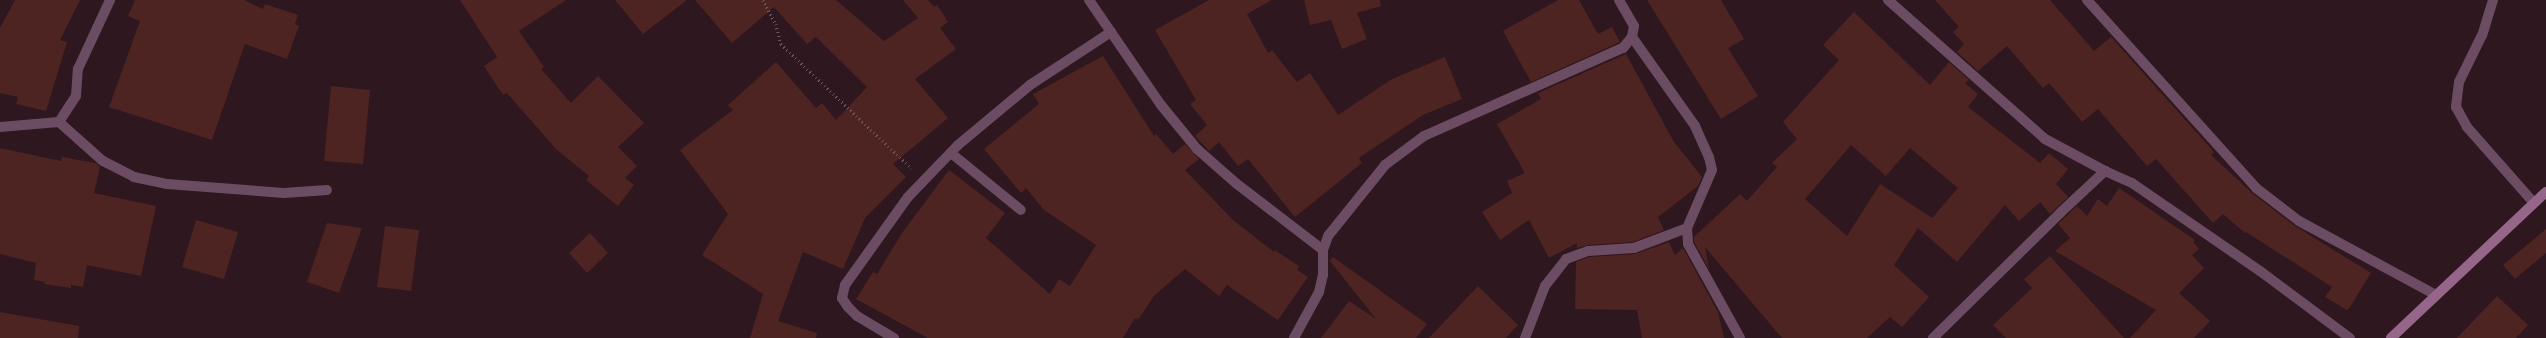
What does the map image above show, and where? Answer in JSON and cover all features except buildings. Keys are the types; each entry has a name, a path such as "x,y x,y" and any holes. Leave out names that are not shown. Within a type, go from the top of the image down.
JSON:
{"main road":[{"path":"2391,338 2546,192"}],"street":[{"path":"59,122 76,96 78,69 110,0"},
{"path":"1089,0 1161,105 1197,149 1237,184 1323,250"},
{"path":"1294,338 1319,292 1323,275 1323,250 1328,236 1385,165 1424,136 1603,59 1623,48 1632,37 1634,26 1619,0"},
{"path":"1888,0 2045,139 2105,171 2132,183 2260,271 2350,338"},
{"path":"2087,0 2256,188 2299,221 2436,295"},
{"path":"2493,0 2482,35 2459,82 2456,107 2466,127 2534,203"},
{"path":"894,338 857,316 848,307 842,298 845,285 908,197 951,153 1030,85 1111,32"},
{"path":"1632,37 1695,126 1709,157 1712,170 1687,228 1688,244 1740,338"},
{"path":"0,127 59,122 103,161 134,177 167,184 276,192 327,190"},
{"path":"951,153 1021,210"},
{"path":"1934,338 2060,212 2105,171"},
{"path":"1525,338 1545,286 1566,259 1588,251 1634,248 1687,228"}],"path":[{"path":"763,0 776,24 781,44 925,180"}]}
